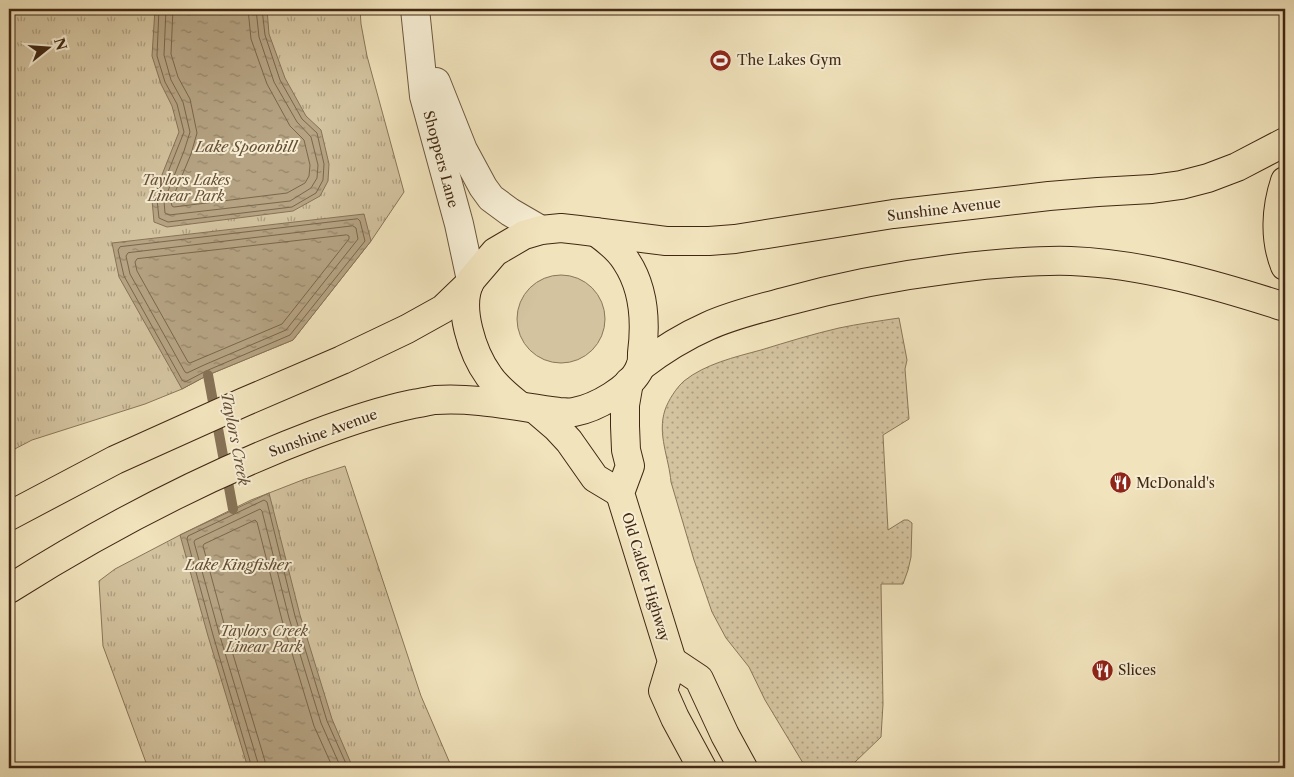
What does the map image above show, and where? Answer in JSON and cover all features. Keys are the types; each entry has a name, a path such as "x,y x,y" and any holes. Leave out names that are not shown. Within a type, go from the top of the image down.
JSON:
{"main road":[{"name":"Sunshine Avenue","path":"470,282 495,252 524,234 541,230 561,228 666,241 709,242 893,214 1048,196 1172,186 1208,178 1237,167 1285,142"},
{"path":"1285,181 1281,192 1277,226 1278,242 1285,266"},
{"path":"470,282 466,300 467,322 472,343 488,376 496,385 556,427 570,441 595,478 620,493 630,466 626,450 625,405 644,338 644,318 641,298 626,260 614,245 596,232"},
{"path":"635,375 672,345 709,325 734,316 795,299 900,276 983,265 1072,261 1135,268 1202,282 1285,307"},
{"path":"9,516 115,460 168,435 279,388 407,330 443,309 470,282"},
{"name":"Sunshine Avenue","path":"9,588 168,498 278,448 367,416 433,400 452,399 573,412 602,402 635,375"},
{"name":"Old Calder Highway","path":"620,493 672,661 664,690 675,718 702,768"},
{"name":"Old Calder Highway","path":"672,661 699,679 725,735 743,768"}],"street":[{"name":"Shoppers Lane","path":"415,9 424,96 459,224 470,282"},
{"name":"Shoppers Lane","path":"418,36 463,150 483,187 491,198 510,212 541,230"}],"green space":[{"name":"Taylors Lakes Linear Park","path":"9,9 360,9 367,56 404,192 371,241 293,340 208,375 182,389 145,404 32,440 9,452"},
{"path":"561,275 578,278 592,288 602,302 605,319 602,336 592,350 578,360 561,363 544,360 530,350 520,336 517,319 520,302 530,288 544,278"},
{"path":"899,318 907,360 905,369 909,419 883,435 888,530 904,520 912,523 911,557 903,584 881,584 883,704 881,737 854,763 846,768 806,768 765,700 749,667 726,638 712,612 694,560 671,482 663,437 663,419 668,403 675,391 684,381 701,370 731,358 829,330"},
{"name":"Taylors Creek Linear Park","path":"345,466 421,696 452,768 148,768 103,646 99,581 115,569 251,500"}],"water":[{"name":"Lake Spoonbill","path":"155,9 267,9 269,34 285,78 306,116 321,130 329,164 328,181 320,196 293,211 167,227 154,222 152,200 179,132 172,106 161,84 152,56"},
{"path":"364,214 371,241 293,340 208,375 182,389 119,277 112,243"},
{"name":"Lake Kingfisher","path":"269,493 300,615 332,719 353,768 248,768 180,535"}],"waterway":[{"name":"Taylors Creek","path":"208,375 233,509"}],"place":[{"name":"The Lakes Gym","path":"721,60"},
{"name":"McDonald's","path":"1120,483"},
{"name":"Slices","path":"1102,670"}]}
